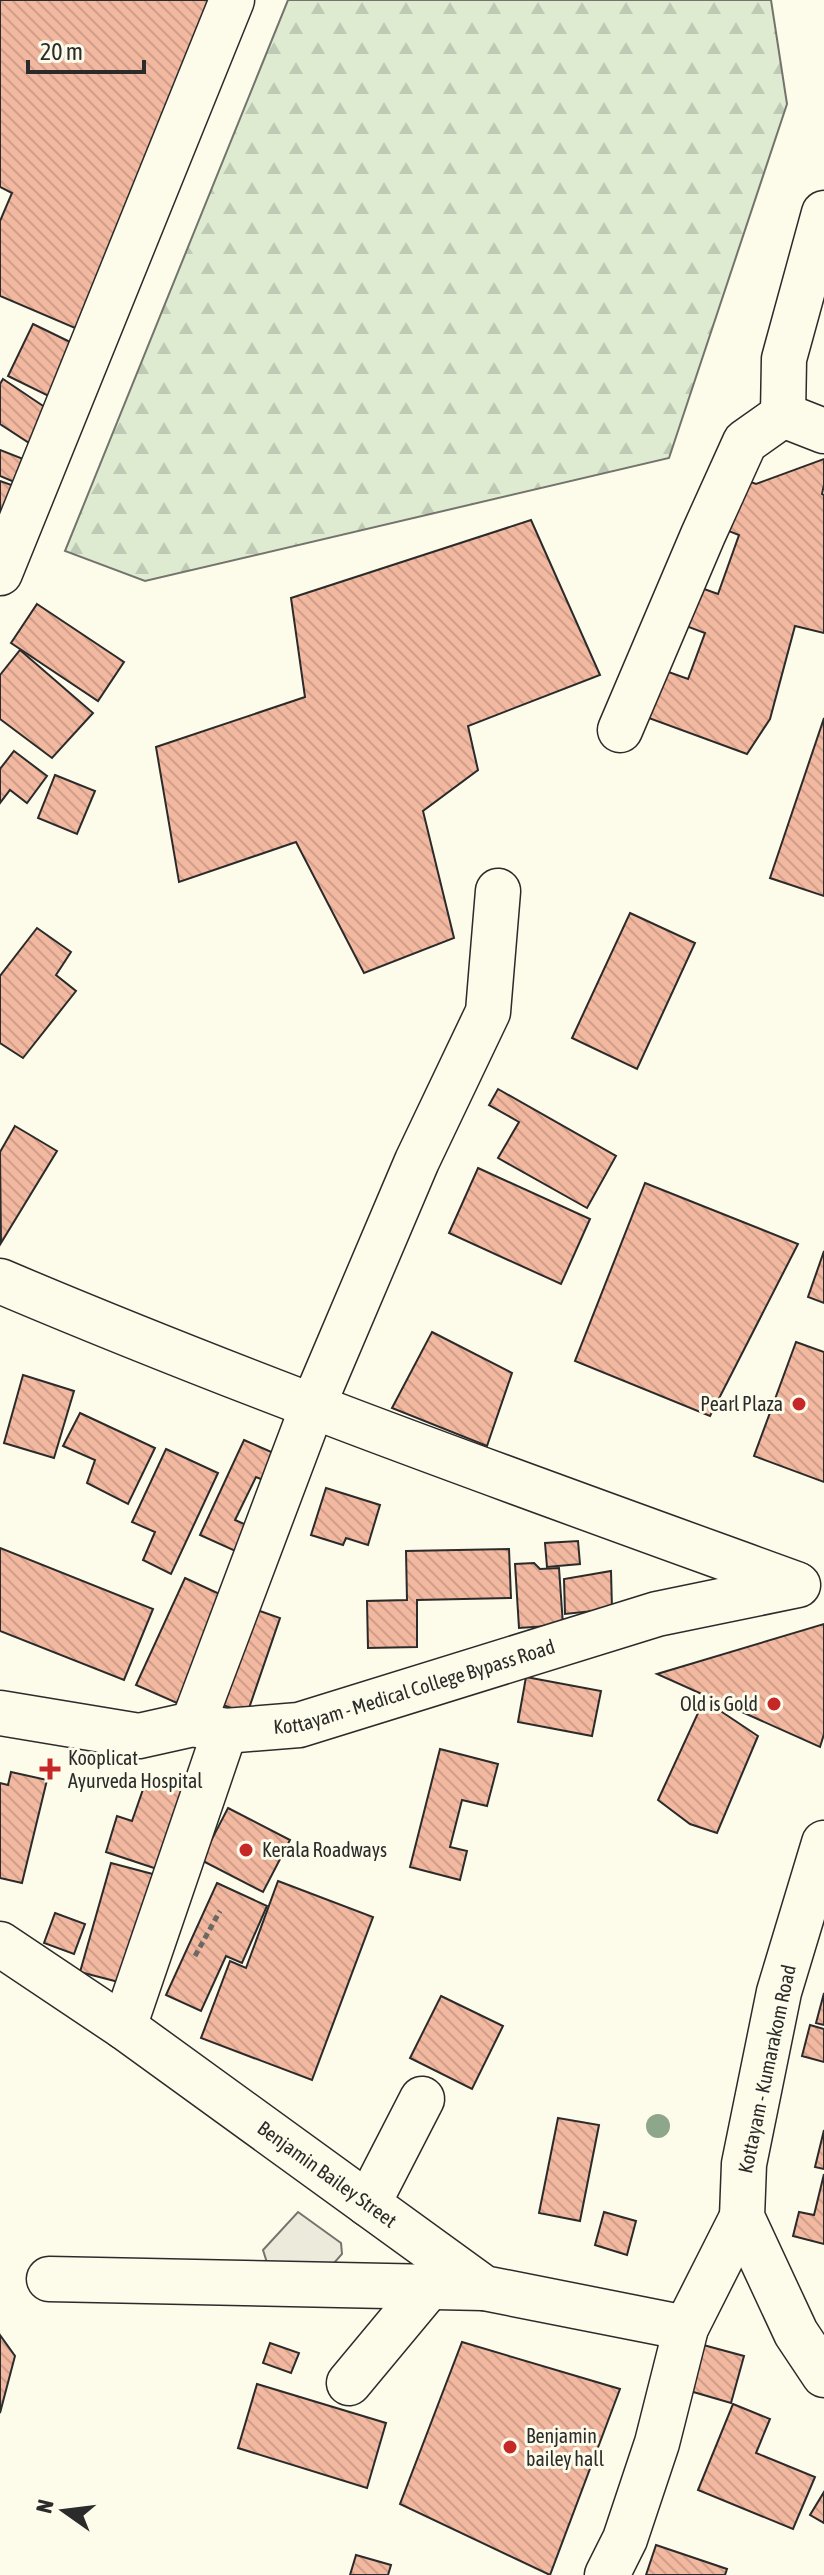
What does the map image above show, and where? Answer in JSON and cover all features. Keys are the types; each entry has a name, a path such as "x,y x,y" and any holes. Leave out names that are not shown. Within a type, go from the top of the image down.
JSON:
{"street":[{"path":"0,573 232,0"},
{"path":"783,415 784,359 824,213"},
{"path":"783,415 824,431"},
{"path":"620,730 745,442 783,415"},
{"path":"124,2027 209,1727 312,1408 417,1161 488,1012 498,891"},
{"path":"0,1281 312,1408 810,1586"},
{"name":"Kottayam - Medical College Bypass Road","path":"0,1713 139,1736 209,1727 299,1725 657,1614 810,1586"},
{"name":"Kottayam - Kumarakom Road","path":"824,1843 779,1992 744,2164 742,2217 810,2332 824,2375"},
{"name":"Benjamin Bailey Street","path":"0,1944 124,2027 484,2288 686,2328"},
{"path":"368,2204 422,2099"},
{"path":"607,2575 625,2539 657,2443 686,2328 742,2217"},
{"path":"49,2279 484,2288"},
{"path":"349,2383 428,2288"}],"green space":[{"path":"288,0 771,0 787,104 669,458 145,581 65,551"}],"shaded area":[{"path":"298,2212 341,2243 342,2254 320,2279 270,2272 263,2250"}],"building":[{"path":"0,0 231,0 89,334 0,296 0,221 12,193 0,187"},
{"path":"33,324 97,355 71,407 8,376"},
{"path":"3,379 61,418 40,450 0,424 0,384"},
{"path":"0,450 36,464 26,487 0,476"},
{"path":"824,459 824,633 795,626 770,719 747,754 635,713 652,666 688,679 705,633 662,617 676,579 718,594 739,535 716,526 735,476 756,484"},
{"path":"0,481 25,490 0,514"},
{"path":"531,520 600,675 468,726 478,770 423,811 454,938 364,973 296,842 179,882 156,747 305,697 291,598"},
{"path":"37,604 124,662 98,701 11,643"},
{"path":"20,650 93,713 52,758 0,719 0,675"},
{"path":"824,718 824,896 770,878"},
{"path":"14,751 47,776 27,803 10,790 0,803 0,769"},
{"path":"55,775 95,791 77,834 38,818"},
{"path":"630,913 695,943 637,1069 572,1038"},
{"path":"37,928 71,952 56,975 76,991 23,1058 0,1043 0,976"},
{"path":"498,1089 616,1156 587,1208 498,1158 519,1122 489,1105"},
{"path":"15,1126 57,1151 1,1243 0,1152"},
{"path":"478,1168 590,1219 561,1284 449,1233"},
{"path":"645,1183 798,1244 710,1416 575,1361"},
{"path":"824,1251 824,1303 808,1297"},
{"path":"432,1332 512,1373 487,1446 392,1408"},
{"name":"Pearl Plaza","path":"796,1342 824,1352 824,1482 754,1456"},
{"path":"23,1375 74,1391 54,1458 4,1443"},
{"path":"80,1413 155,1448 128,1504 87,1483 95,1460 63,1446"},
{"path":"244,1440 285,1458 273,1484 256,1477 235,1520 253,1528 242,1554 200,1535"},
{"path":"166,1449 218,1473 171,1574 143,1560 155,1532 132,1522"},
{"path":"326,1488 380,1505 368,1545 346,1538 343,1545 311,1535"},
{"path":"578,1541 580,1564 547,1567 545,1543"},
{"path":"0,1548 153,1609 124,1680 0,1631"},
{"path":"509,1549 511,1598 417,1600 417,1647 368,1648 367,1601 407,1600 406,1551"},
{"path":"534,1563 540,1569 559,1568 563,1625 519,1628 515,1564"},
{"path":"611,1571 612,1609 565,1614 564,1579"},
{"path":"185,1578 226,1597 177,1703 136,1685"},
{"path":"257,1610 280,1618 247,1714 215,1702"},
{"name":"Old is Gold","path":"824,1624 824,1734 820,1747 657,1674"},
{"path":"526,1677 601,1691 592,1736 518,1722"},
{"path":"704,1700 758,1736 717,1833 690,1824 658,1800"},
{"path":"440,1749 498,1764 487,1806 462,1800 450,1847 467,1851 460,1880 410,1867"},
{"name":"Kooplicat Ayurveda Hospital","path":"11,1772 47,1780 22,1883 0,1878 0,1783 8,1785"},
{"path":"148,1775 196,1791 169,1873 106,1852 117,1816 132,1821"},
{"name":"Kerala Roadways","path":"228,1808 290,1840 263,1892 201,1860"},
{"path":"111,1863 164,1877 134,1986 80,1972"},
{"path":"278,1881 373,1917 312,2080 201,2038 230,1961 246,1968"},
{"path":"217,1883 267,1906 242,1963 226,1956 201,2011 166,1995"},
{"path":"55,1913 85,1924 74,1954 44,1943"},
{"path":"824,1993 824,2025 816,2023"},
{"path":"441,1996 503,2026 472,2089 410,2058"},
{"path":"810,2025 824,2029 824,2062 802,2056"},
{"path":"558,2118 599,2125 580,2221 539,2213"},
{"path":"824,2130 824,2169 815,2167"},
{"path":"824,2174 824,2244 793,2236 799,2212 814,2215"},
{"path":"604,2212 636,2221 627,2255 595,2245"},
{"path":"0,2335 15,2356 0,2413"},
{"name":"Benjamin bailey hall","path":"462,2342 620,2389 550,2575 400,2504"},
{"path":"270,2343 299,2353 291,2373 263,2363"},
{"path":"696,2343 744,2356 731,2403 683,2389"},
{"path":"257,2384 386,2423 367,2488 238,2448"},
{"path":"733,2404 770,2419 756,2453 815,2477 793,2529 698,2490"},
{"path":"824,2492 824,2523 810,2515"},
{"path":"656,2545 727,2569 725,2575 646,2575"},
{"path":"356,2555 391,2565 388,2575 350,2575"}],"place":[{"name":"Pearl Plaza","path":"799,1404"},
{"name":"Old is Gold","path":"774,1704"},
{"name":"Kooplicat Ayurveda Hospital","path":"50,1769"},
{"name":"Kerala Roadways","path":"246,1850"},
{"name":"Benjamin bailey hall","path":"510,2447"}]}
